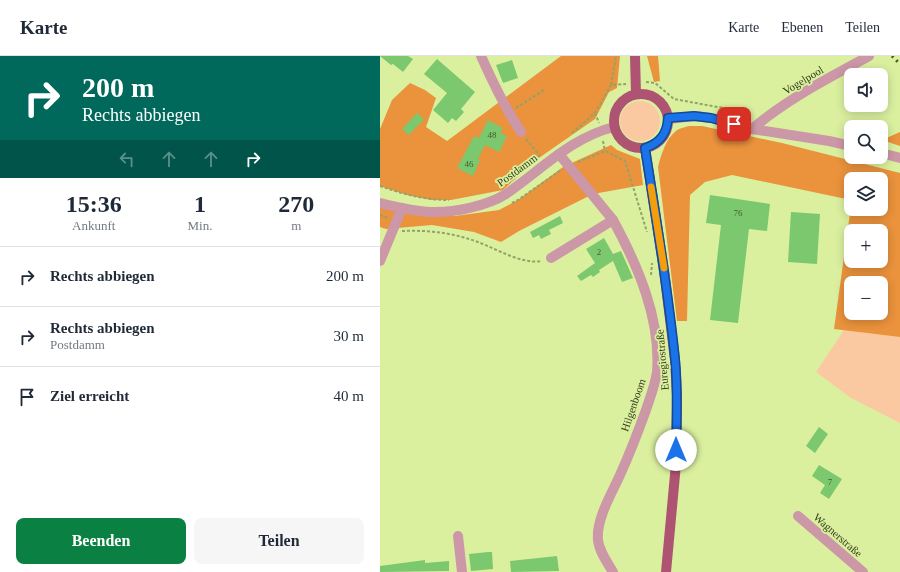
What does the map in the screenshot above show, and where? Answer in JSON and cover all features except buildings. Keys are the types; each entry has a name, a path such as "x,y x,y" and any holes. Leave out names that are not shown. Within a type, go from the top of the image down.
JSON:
{"main road":[{"path":"635,56 636,94"},
{"path":"636,94 645,94 654,97 661,102 666,110 668,118 667,127 662,138 645,148 637,148 629,146 617,135 613,118 618,106 628,97 636,94"},
{"name":"Euregiostraße","path":"645,148 664,270 675,360 677,395 676,464 666,572"}],"street":[{"path":"481,56 508,113 521,132"},
{"name":"Vogelpool","path":"752,129 766,117 787,103 869,56"},
{"path":"668,118 694,116 711,118 752,129 844,144"},
{"name":"Postdamm","path":"380,202 402,208 431,212 455,210 482,205 505,194 559,154 601,130 614,127"},
{"name":"Hilgenboom","path":"559,154 613,220 630,252 647,297 653,321 657,360 656,374 650,398 621,474 605,508 598,533 598,541 601,552 613,572"},
{"path":"888,155 900,158"},
{"path":"380,261 402,208"},
{"path":"551,258 613,220"},
{"name":"Wagnerstraße","path":"798,516 863,572"},
{"path":"458,536 462,572"}],"path":[{"path":"572,133 595,112 611,85 616,56"},
{"path":"611,85 655,83 674,99 734,110 752,129"},
{"path":"508,113 544,90"},
{"path":"521,132 546,164"},
{"path":"605,151 624,161 649,237"},
{"path":"380,186 407,196 431,200 452,200"},
{"path":"392,232 419,231 448,234 470,239 527,261 540,262 551,258"},
{"path":"650,275 653,260"}],"shaded area":[{"path":"561,56 620,56 617,88 609,92 595,119 536,160 503,190 451,200 431,200 407,195 380,186 380,129 392,100 410,83 425,90 436,98 426,127 447,141"},
{"path":"647,56 658,56 660,81 654,82"},
{"path":"644,101 651,104 657,110 660,121 659,129 651,138 644,141 636,141 629,138 621,129 620,117 623,110 632,102"},
{"path":"689,126 702,126 782,143 844,159 844,164 865,164 900,173 900,337 834,329 844,257 844,268 888,268 888,224 849,224 850,216 888,216 888,172 844,172 844,199 732,175 705,182 690,195 687,321 677,321 658,167 662,152 667,142 673,133 681,128"},
{"path":"900,132 900,146 888,142 888,137"},
{"path":"611,145 617,150 640,159 643,185 593,194 519,231 501,242 474,232 432,225 386,229 380,227 380,200 432,214 455,216 499,210 518,200 563,167"},
{"path":"844,330 900,337 900,423 851,398 816,372"}],"railway":[{"path":"892,56 900,64"}],"slow traffic":[{"path":"651,187 664,268"}],"route":[{"path":"676,450 677,395 675,360 664,270 645,148 659,141 667,127 668,118 694,116 711,118 734,124"}]}
